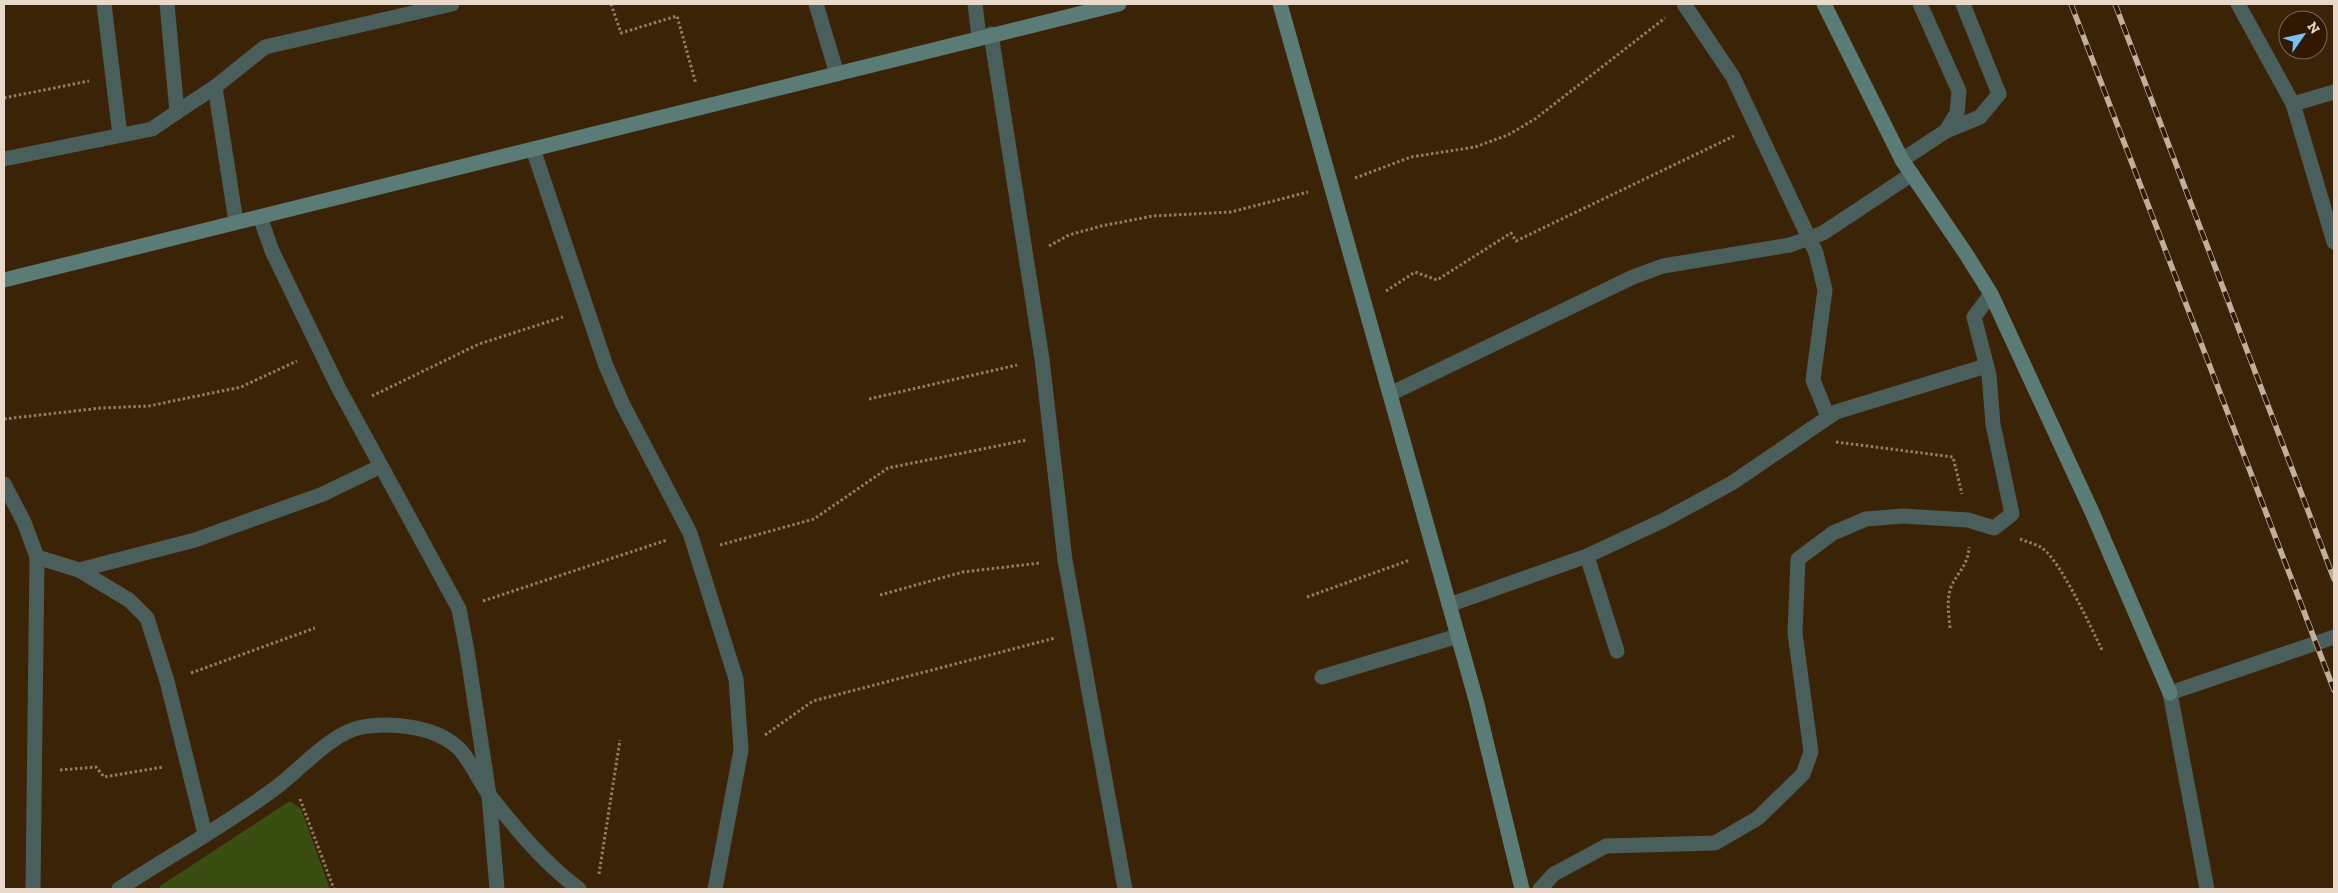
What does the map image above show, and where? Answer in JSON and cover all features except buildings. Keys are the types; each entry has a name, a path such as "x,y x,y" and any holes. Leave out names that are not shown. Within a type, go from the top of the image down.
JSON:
{"street":[{"path":"104,4 111,76 120,135"},
{"path":"167,4 177,112"},
{"path":"4,159 152,129 214,87 264,47 452,4"},
{"path":"816,4 837,74"},
{"path":"974,4 985,36 1026,259 1042,359 1049,436 1065,560 1125,889"},
{"path":"4,280 1119,4"},
{"path":"1280,4 1458,636 1522,889"},
{"path":"1684,4 1733,77 1816,253 1825,290 1813,380 1828,417"},
{"path":"1824,4 1902,160 1991,294 2092,512 2170,693 2207,889"},
{"path":"1920,4 1959,91 1957,113 1946,131"},
{"path":"1902,160 1946,131 1980,116 1999,94 1963,4"},
{"path":"2238,4 2293,104 2334,242"},
{"path":"214,87 236,222"},
{"path":"2293,104 2334,92"},
{"path":"533,149 606,366 623,405 690,533 736,679 741,750 715,889"},
{"path":"1390,394 1633,277 1664,266 1790,245 1809,239 1823,233 1912,174"},
{"path":"260,217 272,251 349,407 459,609 468,651 490,795 498,889"},
{"path":"1540,889 1554,874 1606,846 1715,843 1758,818 1803,774 1812,752 1795,633 1798,559 1833,533 1866,519 1903,516 1968,520 1994,528 2012,514 1993,424 1986,366 1974,317 1991,294"},
{"path":"1449,605 1587,556 1664,520 1732,483 1836,412 1986,366"},
{"path":"79,570 195,540 323,494 381,466"},
{"path":"4,484 24,522 36,557 34,889"},
{"path":"1587,556 1617,650"},
{"path":"36,557 79,570 129,600 147,618 167,682 205,834"},
{"path":"1322,677 1458,636"},
{"path":"2170,693 2334,637"},
{"path":"119,889 279,786 322,749 360,727 410,727 435,734 457,746 490,795 555,871 579,889"}],"path":[{"path":"611,4 621,33 677,16 702,107"},
{"path":"1026,259 1069,235 1100,226 1153,216 1231,212 1331,186 1411,156 1475,147 1508,135 1535,119 1668,16"},
{"path":"4,98 44,92 111,76"},
{"path":"1365,304 1415,272 1437,280 1510,233 1516,241 1757,125"},
{"path":"349,407 480,344 586,310"},
{"path":"4,419 101,408 149,406 241,387 321,350"},
{"path":"868,399 1042,359"},
{"path":"696,551 814,519 888,468 1049,436"},
{"path":"1994,528 2043,548 2079,603 2102,652"},
{"path":"459,609 690,533"},
{"path":"1307,597 1434,551"},
{"path":"880,595 963,572 1065,560"},
{"path":"167,682 315,628"},
{"path":"741,750 813,701 1077,632"},
{"path":"598,880 620,740"},
{"path":"35,773 96,767 104,777 188,762"},
{"path":"291,775 334,889"}],"green space":[{"path":"290,801 301,809 330,889 159,889 160,886"}],"railway":[{"path":"2071,4 2334,690"},
{"path":"2115,4 2334,579"}]}
